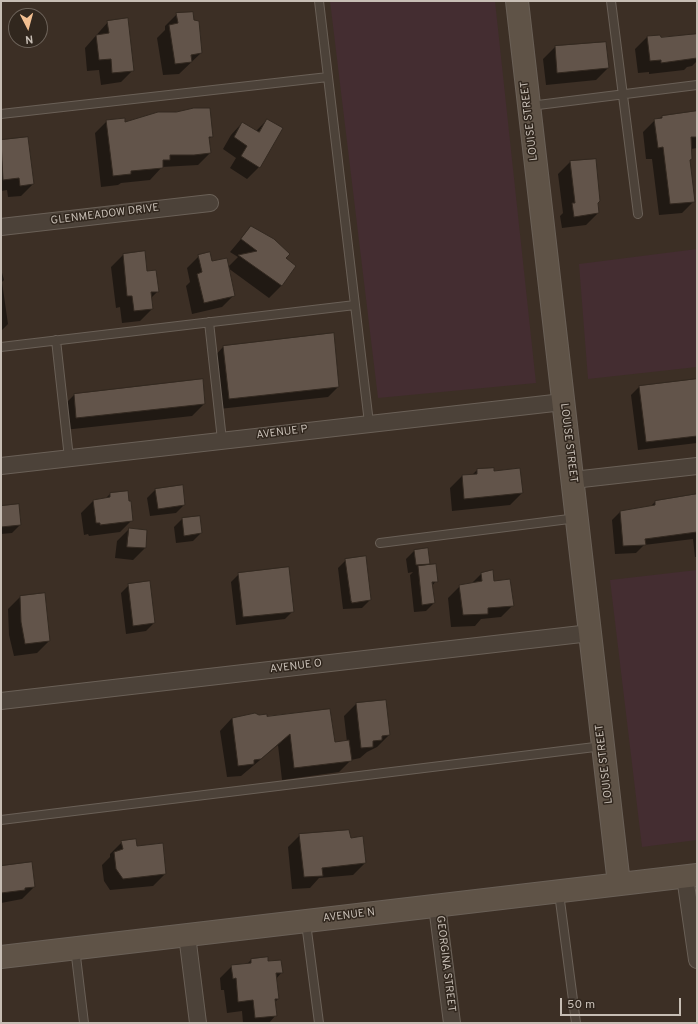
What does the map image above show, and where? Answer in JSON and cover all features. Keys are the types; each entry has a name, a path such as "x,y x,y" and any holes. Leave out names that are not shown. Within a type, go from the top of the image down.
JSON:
{"street":[{"name":"LOUISE STREET","path":"517,1 563,402 578,518 619,884"},
{"name":"GLENMEADOW DRIVE","path":"1,227 210,203"},
{"name":"AVENUE P","path":"1,466 563,402"},
{"path":"573,480 697,466"},
{"name":"AVENUE O","path":"1,700 590,633"},
{"path":"691,876 697,960"},
{"name":"AVENUE N","path":"1,957 691,876"},
{"name":"GEORGINA STREET","path":"437,906 452,1023"},
{"path":"187,935 198,1023"}],"lane":[{"path":"319,1 369,423"},
{"path":"611,1 638,214"},
{"path":"1,114 328,77"},
{"path":"529,106 697,85"},
{"path":"1,347 355,305"},
{"path":"209,322 222,440"},
{"path":"56,340 69,458"},
{"path":"380,543 578,518"},
{"path":"1,820 603,746"},
{"path":"559,891 576,1023"},
{"path":"306,921 318,1023"},
{"path":"75,948 84,1023"}],"shaded area":[{"path":"330,1 495,1 536,383 378,398"},
{"path":"697,249 697,367 588,379 579,264"},
{"path":"697,570 697,840 642,847 610,580"}],"building":[{"path":"193,12 194,20 199,21 202,53 191,55 192,62 175,64 169,25 178,23 176,13"},
{"path":"128,18 134,71 112,73 111,59 99,60 96,35 109,33 107,21"},
{"path":"697,34 697,58 661,63 661,60 650,61 647,36 660,35 661,37"},
{"path":"606,42 609,68 557,73 555,46"},
{"path":"194,108 210,108 213,137 209,137 211,153 170,155 170,160 163,160 163,168 131,171 131,174 113,176 106,120 125,118 125,122 158,112 176,112"},
{"path":"697,111 697,137 691,137 692,159 690,160 695,202 670,204 663,147 658,148 654,119 662,118 662,116"},
{"path":"267,119 283,128 260,168 241,156 247,146 234,137 242,122 259,132"},
{"path":"28,137 34,184 20,186 19,178 3,180 1,140"},
{"path":"596,159 600,201 598,203 599,213 574,217 572,203 575,203 570,161"},
{"path":"251,226 274,239 290,254 286,258 296,266 282,286 238,255 257,251 241,239"},
{"path":"145,251 147,271 156,270 159,292 151,292 153,309 134,311 132,296 127,296 123,254"},
{"path":"210,252 212,261 227,258 235,296 204,303 197,274 202,272 198,255"},
{"path":"334,333 339,387 229,399 223,346"},
{"path":"203,379 205,404 76,418 74,394"},
{"path":"697,379 697,436 646,442 639,386"},
{"path":"494,468 494,471 520,468 523,493 464,499 462,475 477,474 477,469"},
{"path":"183,485 185,505 158,509 155,489"},
{"path":"128,491 129,501 131,501 133,521 100,525 100,523 96,523 93,500 110,497 110,493"},
{"path":"697,494 697,532 645,539 646,545 623,546 620,511 655,505 655,501"},
{"path":"19,504 21,525 1,527 1,506"},
{"path":"200,516 202,533 184,536 182,518"},
{"path":"129,528 147,530 146,548 127,547"},
{"path":"428,548 430,564 416,565 414,550"},
{"path":"366,556 371,600 352,603 345,559"},
{"path":"436,564 438,582 432,582 435,603 422,605 418,566"},
{"path":"289,567 294,612 243,617 238,573"},
{"path":"493,570 494,581 510,579 514,606 488,608 488,614 463,615 459,585 482,581 481,573"},
{"path":"150,581 155,623 133,626 128,584"},
{"path":"45,593 50,641 25,644 21,622 20,596"},
{"path":"386,700 390,735 382,736 382,740 373,741 373,747 361,748 356,703"},
{"path":"330,709 335,742 349,740 352,761 294,768 290,734 261,759 254,760 254,764 238,766 232,718 255,713 259,715 267,714 267,716"},
{"path":"349,830 351,838 363,836 366,863 322,868 323,876 304,877 299,834"},
{"path":"136,839 137,846 163,843 166,874 123,879 116,869 114,852 123,849 121,841"},
{"path":"32,862 35,887 25,888 25,890 1,893 1,866"},
{"path":"268,957 268,961 281,960 283,973 276,973 279,999 275,999 277,1016 255,1018 253,1000 238,1002 236,978 233,979 231,965 251,963 251,959"}]}
